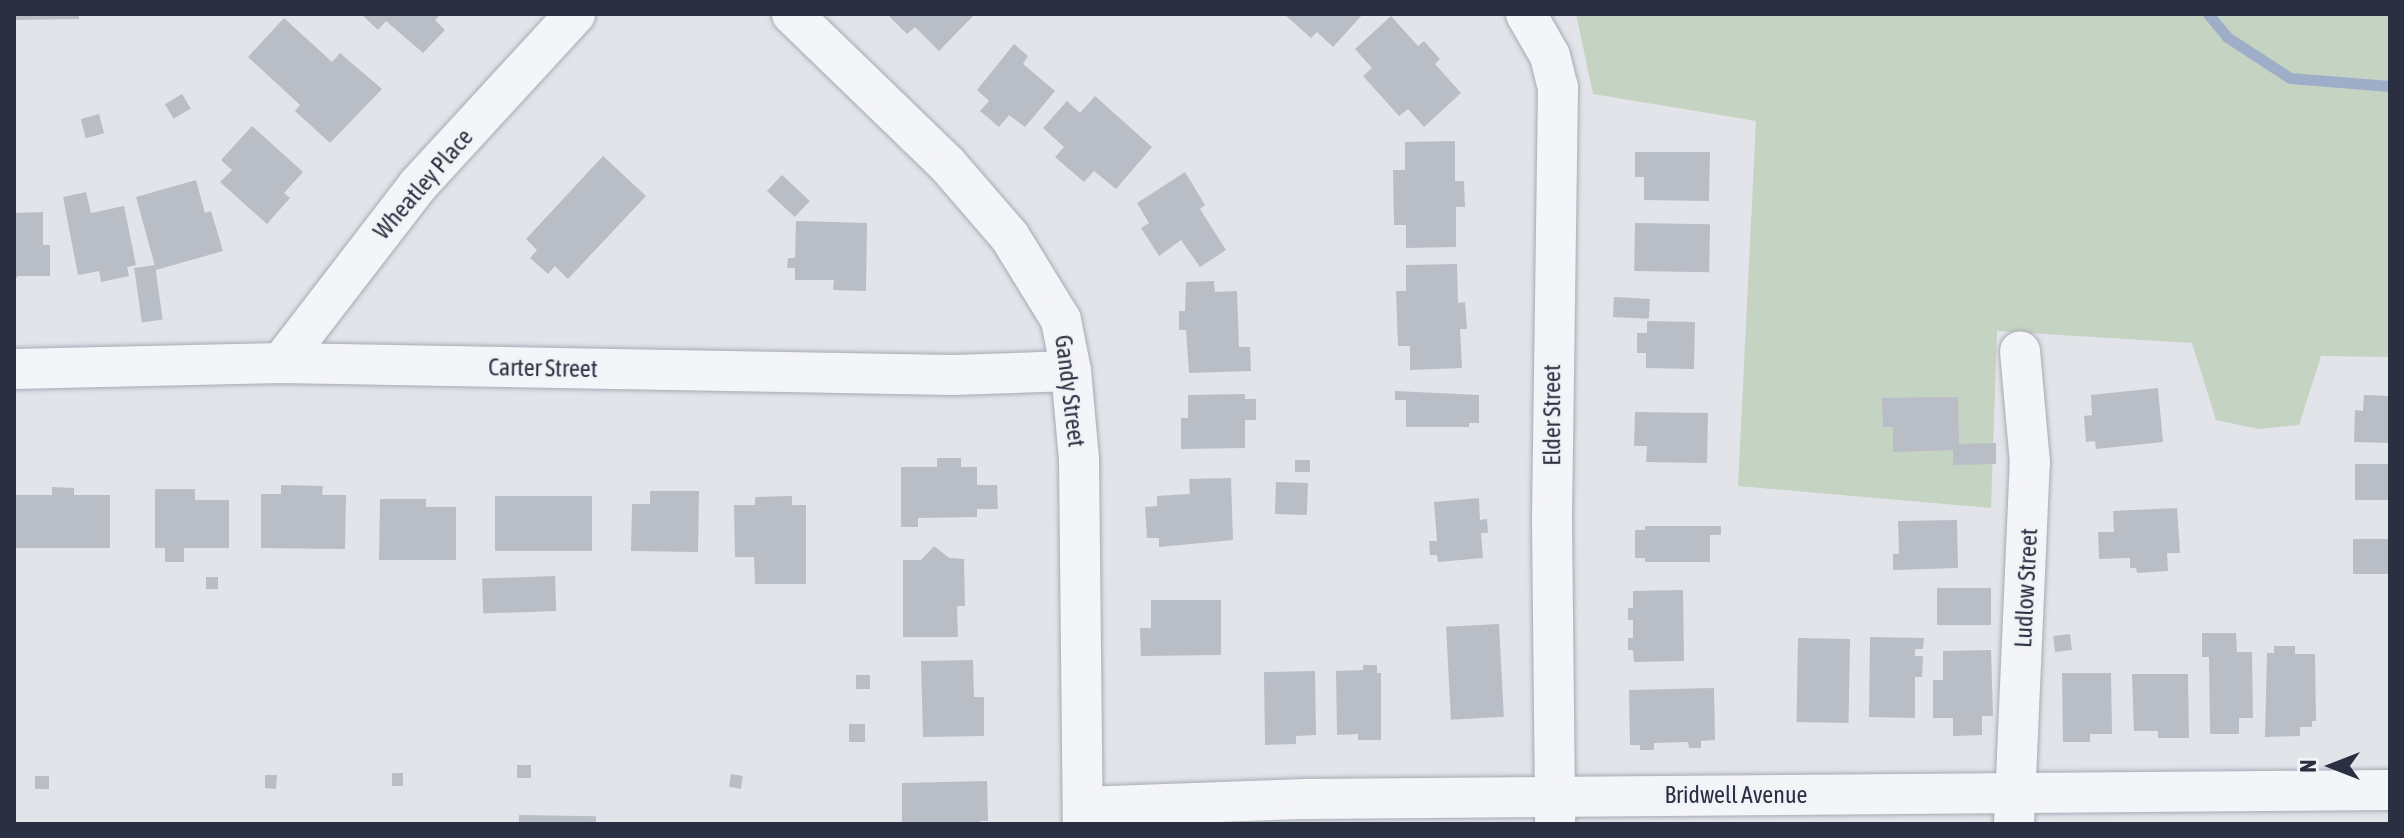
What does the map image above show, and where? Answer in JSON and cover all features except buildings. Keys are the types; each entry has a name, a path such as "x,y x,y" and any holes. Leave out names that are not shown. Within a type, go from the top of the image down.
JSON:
{"street":[{"name":"Wheatley Place","path":"281,363 418,185 575,14"},
{"name":"Gandy Street","path":"792,14 947,164 1010,237 1061,320 1071,371 1079,459 1083,815"},
{"name":"Elder Street","path":"1526,14 1550,56 1558,87 1552,519 1556,810"},
{"name":"Ludlow Street","path":"2014,809 2030,463 2020,351"},
{"name":"Carter Street","path":"14,369 281,363 953,375 1071,371"},
{"name":"Bridwell Avenue","path":"1083,815 2014,809 2390,790"}],"green space":[{"path":"1576,14 2390,14 2390,357 2321,356 2299,425 2259,429 2216,420 2192,343 1997,331 1991,508 1738,486 1756,121 1593,94"}],"waterway":[{"path":"2208,14 2227,37 2290,78 2390,86"}]}
